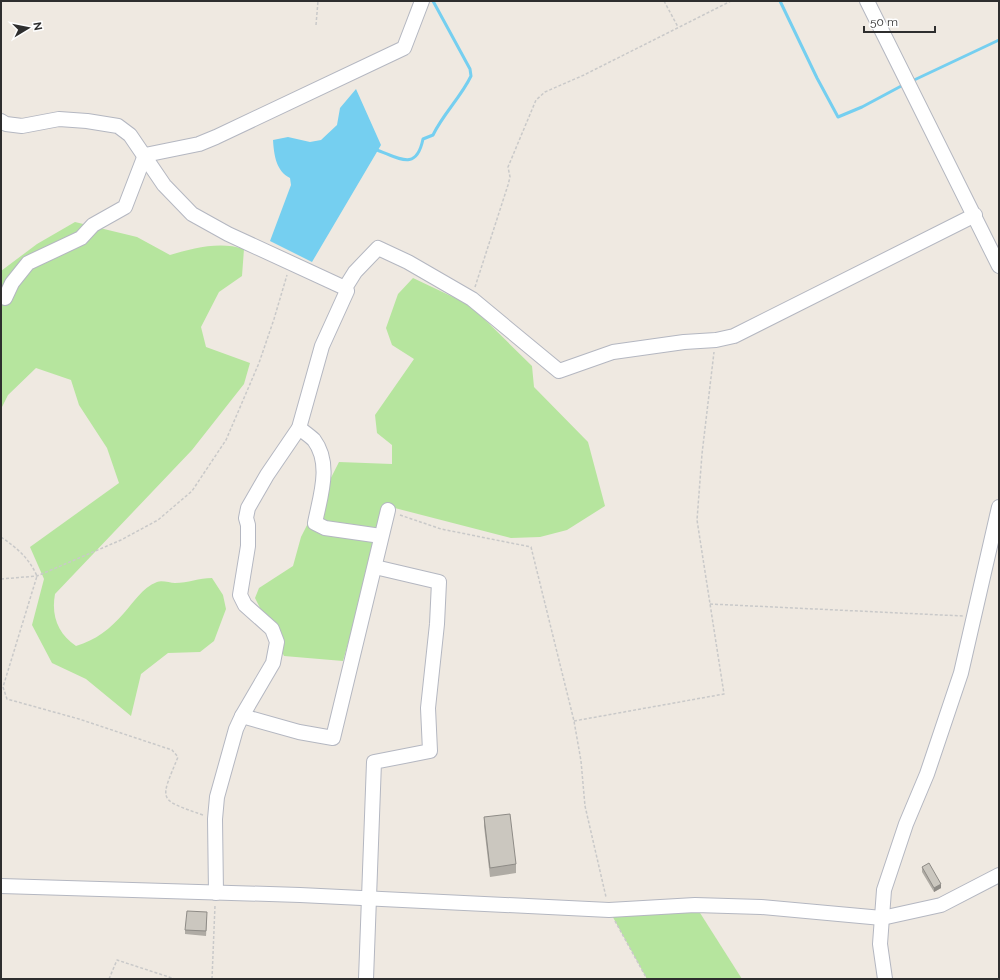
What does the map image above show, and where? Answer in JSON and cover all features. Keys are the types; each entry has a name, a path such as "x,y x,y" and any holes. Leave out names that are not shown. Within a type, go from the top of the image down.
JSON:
{"street":[{"path":"145,155 199,144 216,137 404,48 422,1"},
{"path":"867,1 975,215 999,266"},
{"path":"1,121 6,124 22,126 59,119 87,121 118,126 130,135 145,155 164,186 192,214 290,264 345,288"},
{"path":"5,298 12,282 28,262 80,238 94,225 125,207 145,155"},
{"path":"216,893 215,819 217,797 236,729 273,663 277,642 272,629 245,605 240,595 248,546 248,525 246,518 248,508 267,475 299,428 322,346 341,307 346,291 345,288 355,272 378,248 408,262 472,299 559,371 613,352 684,342 716,340 734,336 975,215"},
{"path":"299,428 313,440 324,462 322,488 315,523 325,528 381,536"},
{"path":"885,979 880,944 884,890 906,824 927,774 961,673 999,507"},
{"path":"242,716 299,732 333,738 388,510"},
{"path":"366,979 374,762 430,751 428,708 437,624 439,582 375,567"},
{"path":"1,886 369,898 608,910 695,905 761,907 882,918 941,905 999,875"}],"path":[{"path":"316,25 318,1"},
{"path":"664,1 678,27"},
{"path":"472,299 510,178 508,167 536,100 545,92 584,75 731,1"},
{"path":"1,580 37,576 121,540 158,520 192,491 226,440 258,363 274,319 290,264"},
{"path":"574,721 724,694 697,520 702,454 716,340"},
{"path":"388,510 441,530 531,547 574,721 581,762 585,806 608,910 647,979"},
{"path":"1,537 18,549 32,564 37,576 2,687 7,699 80,719 130,737 164,746 172,750 178,757 165,791 165,797 170,802 178,806 215,819"},
{"path":"710,604 975,616"},
{"path":"212,979 216,893"},
{"path":"109,979 117,960 175,979"}],"green space":[{"path":"75,222 137,237 170,255 207,246 226,246 244,249 242,276 219,292 201,327 206,347 250,363 244,384 192,450 55,594 54,610 57,624 65,636 76,646 90,641 108,629 147,588 157,582 180,583 212,578 223,595 226,609 214,641 200,652 168,653 141,674 131,716 86,679 52,663 32,625 44,579 30,547 119,483 107,448 79,405 71,380 36,368 8,395 1,409 1,271 37,244"},
{"path":"413,278 470,305 532,366 534,387 588,442 605,506 567,530 540,537 511,538 387,506 343,661 284,656 255,598 259,588 293,566 301,537 339,462 392,464 392,445 377,433 375,415 414,359 392,345 386,328 398,294"},
{"path":"695,905 742,979 647,979 609,910"}],"water":[{"path":"356,89 381,145 312,262 270,241 291,185 290,178 285,175 277,162 273,140 288,137 310,142 321,140 337,125 340,108"}],"building":[{"path":"510,814 516,864 490,868 484,817"},
{"path":"929,863 941,884 934,888 922,867"},
{"path":"187,911 207,912 206,931 185,930"}],"waterway":[{"path":"374,149 405,160 416,156 420,150 423,139 433,135 471,76 470,69 433,1"},
{"path":"780,1 817,78 838,117 862,107 905,84"},
{"path":"912,81 999,40"}]}
